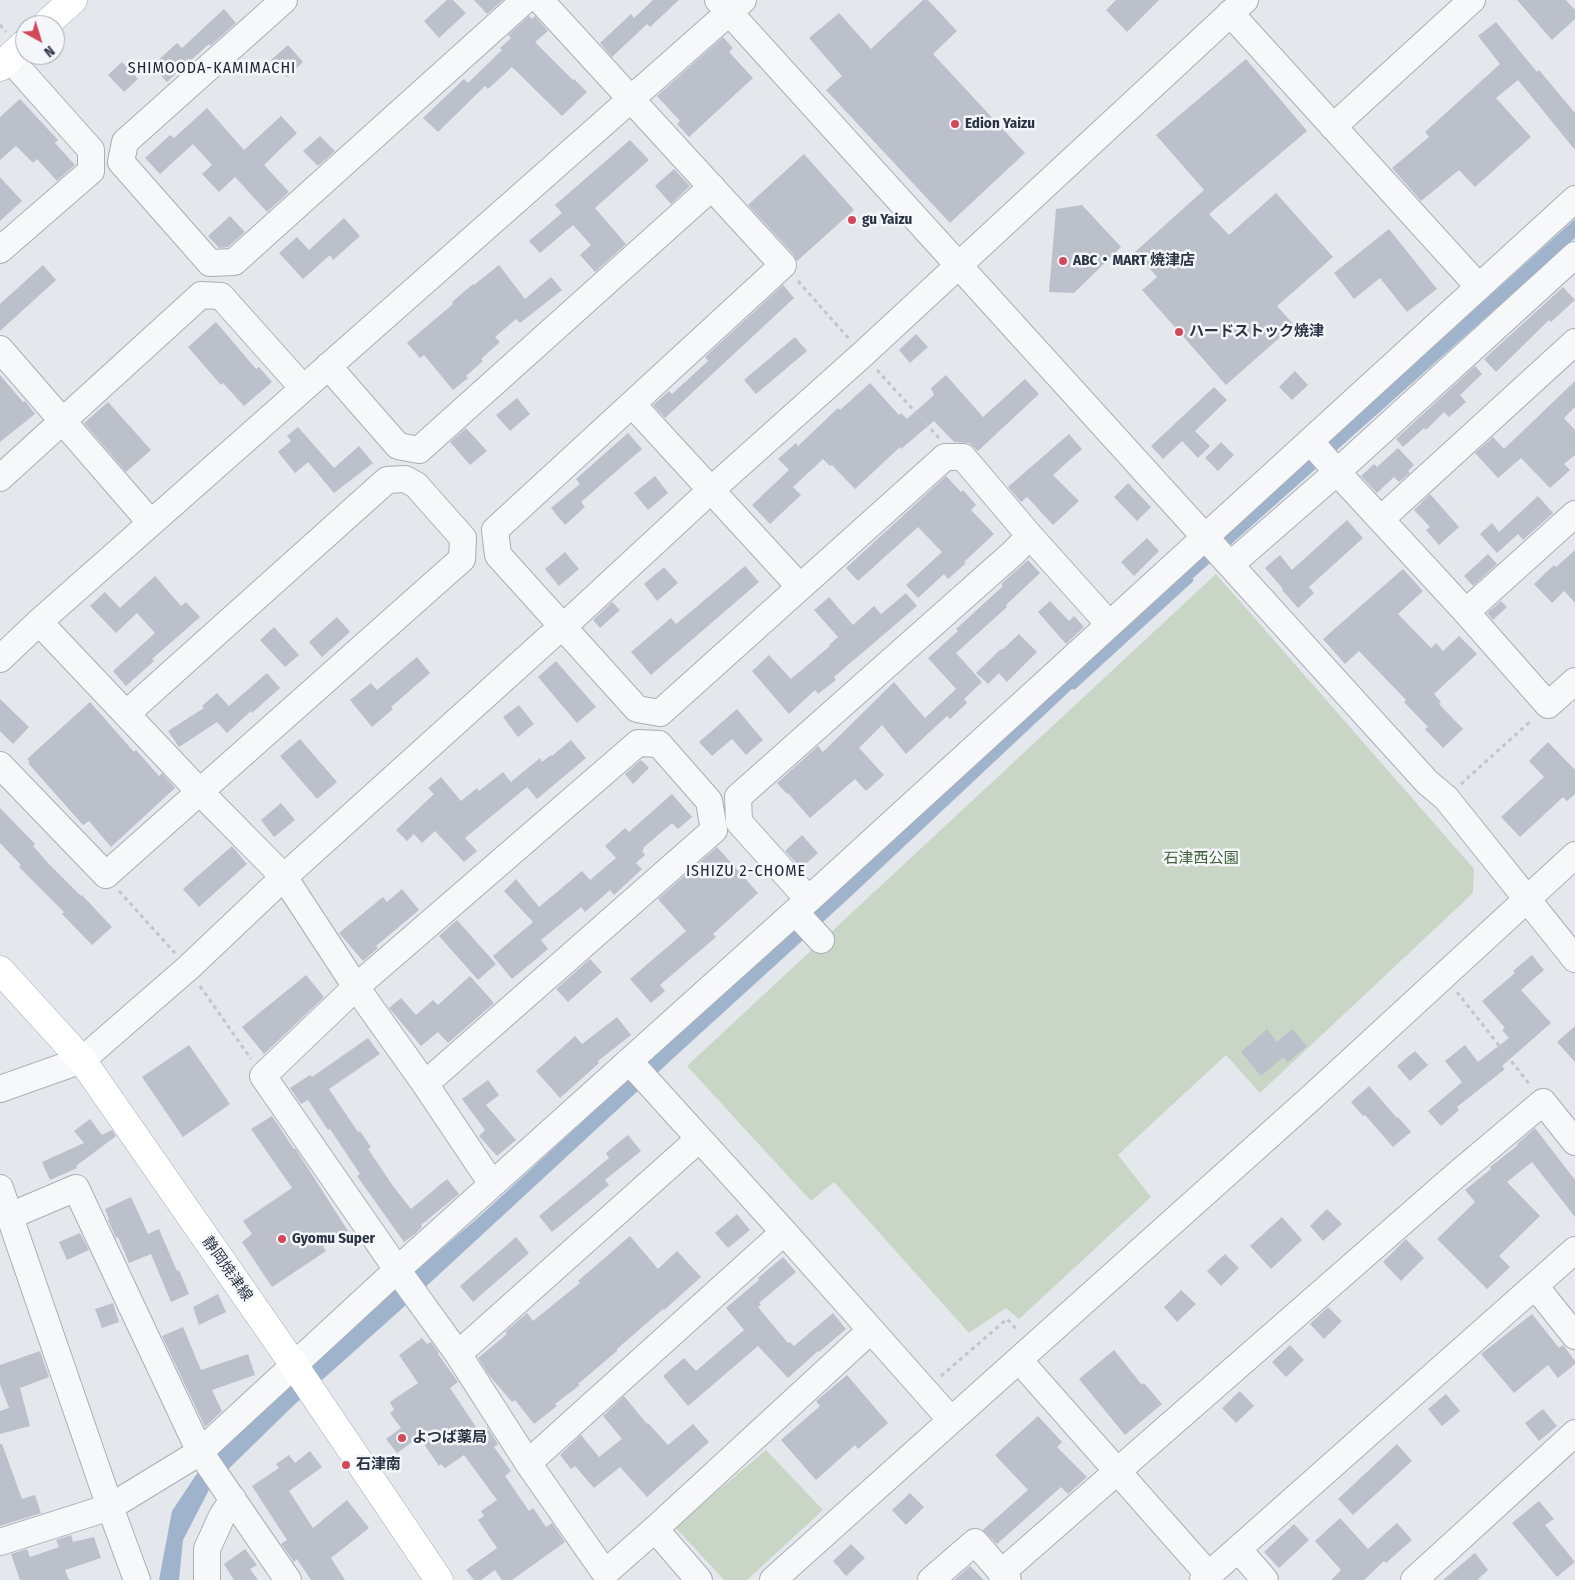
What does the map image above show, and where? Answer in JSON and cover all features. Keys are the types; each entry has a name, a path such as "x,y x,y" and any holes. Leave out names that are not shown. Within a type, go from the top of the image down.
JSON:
{"main road":[{"path":"57,15 74,0"},
{"name":"静岡焼津線","path":"0,970 82,1060 314,1395 439,1580"}],"street":[{"path":"284,0 125,142 121,162 210,262 234,262 525,0"},
{"path":"540,0 783,265 494,530 498,555 637,709 660,713 945,457 963,457 1030,536 1109,624"},
{"path":"1333,127 1472,0"},
{"path":"0,659 38,622 631,99 730,4 958,265 1427,782 1446,798 1575,960"},
{"path":"0,1089 82,1060 188,968 284,877 863,354 1238,7 1333,127 1479,287"},
{"path":"0,250 91,171 91,150 11,56"},
{"path":"328,366 398,446 419,450 712,187"},
{"path":"0,1542 110,1507 202,1455 400,1274 492,1184 632,1064 801,906 1204,537 1313,444 1575,199"},
{"path":"1230,565 1338,472 1575,255"},
{"path":"0,478 201,295 221,296 303,388"},
{"path":"1381,519 1575,342"},
{"path":"0,349 151,523"},
{"path":"632,404 800,587"},
{"path":"1313,444 1548,705 1575,681"},
{"path":"0,765 106,875 462,559 463,538 416,485 405,479 387,480 126,714"},
{"path":"1466,612 1575,514"},
{"path":"821,940 801,906 739,822 738,797 1006,560 1030,536"},
{"path":"38,622 284,877 356,987 425,1084 492,1184"},
{"path":"425,1084 714,830 709,801 659,744 638,743 356,987 263,1076 400,1274 458,1354 528,1463 605,1572 655,1529 871,1330"},
{"path":"773,1580 1312,1098 1575,855"},
{"path":"632,1064 951,1420"},
{"path":"931,1580 975,1542 1004,1576 1118,1470 1543,1102 1575,1142"},
{"path":"458,1354 699,1139"},
{"path":"0,1188 137,1580"},
{"path":"10,1216 76,1188 202,1455 288,1580"},
{"path":"528,1463 784,1232"},
{"path":"1026,1354 1206,1577 1575,1250"},
{"path":"1535,1286 1575,1336"},
{"path":"1414,1580 1575,1433"},
{"path":"207,1580 207,1549 222,1516 226,1490"},
{"path":"655,1529 699,1580"},
{"path":"1238,1549 1265,1580"}],"path":[{"path":"1446,798 1548,705"},
{"path":"106,875 188,968 263,1076"},
{"path":"1444,975 1543,1102"},
{"path":"940,1377 1007,1319 1026,1354"}],"green space":[{"name":"石津西公園","path":"1216,574 1474,869 1473,893 1260,1093 1226,1055 1118,1155 1151,1197 1019,1319 1006,1308 969,1333 834,1182 811,1201 687,1066"},
{"path":"766,1450 823,1510 747,1580 724,1580 675,1527"}],"water":[{"path":"1575,219 1575,238 1137,628 847,900 406,1305 293,1406 211,1486 183,1540 179,1580 159,1580 172,1511 196,1475 242,1430 390,1293 480,1216 1056,687"}],"building":[{"path":"447,0 453,0 466,13 439,38 424,21"},
{"path":"474,0 503,0 487,14"},
{"path":"653,0 679,0 650,27 647,24 612,57 600,43 631,14 634,18"},
{"path":"923,0 928,0 957,31 933,54 1025,153 950,223 826,90 842,76 809,38 839,13 871,49"},
{"path":"1116,0 1159,0 1127,32 1106,10"},
{"path":"1517,0 1566,0 1575,10 1575,19 1552,40"},
{"path":"224,9 236,23 210,46 209,44 167,82 152,66 177,43 182,48"},
{"path":"529,16 532,19 535,16 548,31 535,42 587,92 562,116 512,67 488,89 485,86 438,132 423,118 464,79 468,83 502,50 500,48 511,38 508,35"},
{"path":"1496,22 1537,72 1539,70 1575,113 1575,150 1518,80 1496,98 1531,137 1475,187 1459,170 1421,201 1392,168 1429,137 1425,132 1500,64 1478,36"},
{"path":"723,37 733,48 729,52 753,78 689,137 677,124 680,121 657,96"},
{"path":"288,45 303,62 287,77 271,60"},
{"path":"1246,59 1307,131 1209,214 1229,235 1276,193 1333,257 1277,306 1294,325 1226,385 1142,290 1157,277 1135,252 1204,190 1156,135"},
{"path":"122,62 138,79 124,92 108,75"},
{"path":"20,99 58,140 55,143 75,165 57,181 37,159 33,163 16,146 0,160 0,117"},
{"path":"207,108 244,150 281,116 297,133 264,165 289,192 267,212 235,177 219,192 202,174 212,165 193,144 160,174 145,158 170,135 174,138"},
{"path":"320,136 335,151 318,166 303,151"},
{"path":"630,140 649,160 595,208 626,244 595,272 580,255 591,245 573,225 540,253 529,241 562,213 555,205"},
{"path":"804,154 854,210 797,261 794,255 748,205"},
{"path":"674,169 690,186 671,204 655,186"},
{"path":"0,177 22,201 0,221"},
{"path":"1082,205 1121,247 1074,293 1049,292 1056,209"},
{"path":"230,216 245,232 228,247 219,248 208,236"},
{"path":"344,218 360,236 333,260 330,255 303,279 279,253 297,237 309,250"},
{"path":"1389,229 1437,289 1407,312 1380,278 1354,299 1334,273"},
{"path":"43,265 56,280 0,331 0,304"},
{"path":"499,265 525,299 551,277 562,290 520,323 516,319 495,337 500,342 481,359 483,361 466,376 468,378 453,390 424,355 420,358 407,343 453,304 452,302 473,284"},
{"path":"783,285 794,298 665,418 653,405 669,391 672,394 708,361 705,357"},
{"path":"1563,287 1575,300 1551,322 1549,320 1496,372 1484,359"},
{"path":"216,322 256,369 259,367 272,382 244,406 223,383 221,385 188,347"},
{"path":"916,334 928,347 910,363 899,350"},
{"path":"795,337 807,351 756,394 744,380"},
{"path":"1475,366 1482,374 1460,395 1466,402 1449,417 1444,412 1426,430 1424,428 1403,447 1396,439"},
{"path":"1295,371 1308,385 1292,400 1279,387"},
{"path":"0,375 35,414 0,442"},
{"path":"946,375 983,417 1025,379 1039,394 978,451 969,443 954,442 934,421 901,449 900,447 855,489 832,465 830,466 823,459 793,487 801,495 770,524 752,505 789,470 778,459 796,443 798,446 838,408 840,410 870,383 899,415 901,413 907,419 934,395 931,388"},
{"path":"1575,381 1575,407 1564,418 1575,430 1575,455 1564,464 1570,470 1550,488 1521,458 1498,478 1475,453 1493,437 1504,449"},
{"path":"1214,387 1227,400 1195,431 1210,446 1198,458 1182,441 1163,459 1151,446"},
{"path":"517,398 530,414 510,431 496,415"},
{"path":"108,402 151,450 126,472 84,423"},
{"path":"298,427 334,468 359,446 373,463 334,493 308,462 295,473 278,452 291,441 287,436"},
{"path":"466,428 487,451 470,465 450,442"},
{"path":"628,433 642,449 581,502 585,507 565,525 551,508 580,484 576,479"},
{"path":"1069,434 1082,449 1053,475 1079,501 1053,525 1027,497 1021,502 1008,487"},
{"path":"1221,442 1234,455 1218,471 1205,458"},
{"path":"1398,448 1414,465 1408,471 1410,473 1399,482 1394,477 1377,493 1361,476 1374,464 1377,467"},
{"path":"655,476 668,493 648,510 634,493"},
{"path":"946,476 961,492 963,490 976,505 971,510 994,534 948,579 944,574 918,598 906,585 942,552 918,527 858,581 846,568"},
{"path":"1128,483 1151,507 1137,521 1114,497"},
{"path":"1430,494 1459,527 1439,545 1426,530 1430,527 1414,510"},
{"path":"1538,496 1553,513 1523,540 1518,534 1497,553 1480,534 1492,523 1499,532"},
{"path":"1347,520 1363,538 1309,587 1314,593 1298,608 1265,568 1280,555 1292,570"},
{"path":"1147,538 1159,551 1134,576 1121,562"},
{"path":"1575,550 1575,603 1564,591 1552,603 1534,584 1554,565 1556,567"},
{"path":"565,552 579,569 559,586 545,569"},
{"path":"1488,554 1497,564 1473,586 1464,576"},
{"path":"1028,560 1040,573 1006,605 1007,607 956,653 982,682 964,699 967,703 950,719 947,716 906,754 882,725 859,748 884,775 866,791 855,779 810,818 777,783 818,746 823,752 894,682 925,718 956,689 928,658 958,631 956,629 1003,586 1001,584"},
{"path":"745,566 759,582 651,675 631,652 671,618 676,624"},
{"path":"664,567 678,583 657,601 644,584"},
{"path":"1403,569 1423,591 1398,614 1431,648 1436,643 1443,651 1459,636 1477,654 1434,694 1441,702 1439,704 1463,729 1443,748 1425,729 1428,727 1404,702 1406,700 1359,651 1345,664 1323,639"},
{"path":"155,576 181,606 186,602 200,617 152,659 154,661 126,686 113,671 155,633 137,613 116,633 90,606 105,592 120,608"},
{"path":"906,593 917,606 834,677 836,680 818,694 815,690 789,714 752,671 769,655 791,679 830,646 838,637 814,610 829,597 853,625 874,606 881,614"},
{"path":"1050,601 1069,621 1074,616 1084,627 1066,644 1038,612"},
{"path":"1501,601 1507,607 1493,620 1487,613"},
{"path":"612,602 620,610 600,628 593,620"},
{"path":"337,617 350,632 322,657 309,642"},
{"path":"274,627 299,655 285,667 260,640"},
{"path":"1019,634 1037,652 1007,682 999,673 988,684 976,673"},
{"path":"417,657 430,673 391,707 393,709 372,727 350,700 371,683 377,690"},
{"path":"556,661 596,707 577,723 538,677"},
{"path":"267,673 280,688 252,713 251,711 227,733 217,722 179,747 168,731 204,708 202,706 217,693 229,706"},
{"path":"0,699 29,727 13,744 0,731"},
{"path":"90,702 134,752 136,750 159,776 162,773 175,788 111,847 89,821 83,825 28,763 30,762 27,759"},
{"path":"519,705 534,724 518,737 503,717"},
{"path":"737,709 763,740 746,755 732,739 712,756 699,742"},
{"path":"300,739 337,782 317,799 280,756"},
{"path":"571,740 586,758 537,799 527,787 465,838 477,851 464,862 435,831 422,843 414,834 407,841 396,830 434,794 428,788 441,777 461,801 477,788 479,791 503,772 511,782 540,758 542,762"},
{"path":"1548,742 1575,770 1575,794 1567,801 1563,797 1520,837 1501,817 1544,777 1529,761"},
{"path":"641,760 649,768 633,784 625,774"},
{"path":"672,794 692,817 678,829 672,823 643,848 642,851 645,855 636,863 642,869 614,895 610,890 585,912 581,907 541,940 548,949 512,979 493,956 533,922 504,891 516,879 539,907 582,871 590,880 616,858 605,846 625,828 629,832"},
{"path":"281,803 295,820 274,837 261,820"},
{"path":"0,808 35,844 33,846 49,864 112,927 92,945 62,914 64,912 19,867 21,865 0,843"},
{"path":"802,835 818,853 801,868 785,851"},
{"path":"232,846 247,864 199,907 183,889"},
{"path":"717,847 758,893 713,934 716,937 660,985 665,991 651,1003 630,979 686,931 658,899"},
{"path":"402,889 419,910 376,946 378,948 363,961 339,933 383,897 387,902"},
{"path":"457,920 496,964 478,980 439,936"},
{"path":"1532,955 1544,970 1521,990 1551,1023 1502,1066 1505,1069 1457,1107 1459,1110 1441,1126 1428,1111 1462,1082 1445,1061 1465,1045 1478,1062 1509,1038 1502,1030 1505,1028 1482,1001 1515,973 1513,971"},
{"path":"590,959 602,972 568,1002 556,989"},
{"path":"306,975 324,997 264,1054 242,1027"},
{"path":"470,976 494,1003 448,1043 438,1032 421,1046 389,1008 401,998 416,1015 433,1000 438,1005"},
{"path":"617,1017 631,1035 598,1061 599,1063 560,1098 536,1071 575,1036 582,1044"},
{"path":"1575,1026 1575,1062 1557,1042"},
{"path":"1267,1029 1277,1042 1292,1029 1307,1046 1288,1062 1283,1057 1261,1076 1241,1052"},
{"path":"368,1038 380,1054 329,1089 358,1132 360,1131 371,1147 368,1149 411,1209 447,1179 459,1194 421,1225 422,1227 415,1234 404,1242 357,1176 360,1174 330,1129 328,1130 308,1100 301,1104 290,1088 310,1075 312,1077"},
{"path":"189,1045 230,1104 183,1137 142,1077"},
{"path":"1415,1051 1428,1065 1410,1081 1397,1066"},
{"path":"488,1080 499,1095 486,1105 516,1140 497,1156 479,1136 485,1130 462,1099"},
{"path":"1369,1086 1411,1132 1393,1147 1351,1102"},
{"path":"272,1116 295,1148 348,1231 323,1247 326,1251 272,1287 242,1242 252,1234 243,1221 292,1188 251,1129"},
{"path":"90,1119 102,1135 112,1130 116,1136 76,1166 77,1168 50,1180 42,1162 84,1143 74,1131"},
{"path":"1535,1128 1575,1180 1575,1217 1532,1162 1507,1182 1540,1216 1499,1256 1510,1267 1487,1289 1437,1239 1475,1202 1465,1190 1491,1169 1490,1167 1518,1145"},
{"path":"628,1135 641,1151 605,1180 609,1185 552,1232 539,1216 609,1158 606,1153"},
{"path":"131,1197 148,1234 159,1229 189,1294 171,1302 151,1254 129,1263 118,1237 116,1238 108,1220 105,1209"},
{"path":"1327,1209 1342,1224 1323,1241 1310,1226"},
{"path":"737,1214 750,1230 728,1248 715,1233"},
{"path":"1282,1217 1302,1240 1271,1269 1250,1246"},
{"path":"80,1233 89,1250 67,1260 59,1242"},
{"path":"630,1236 658,1269 677,1251 701,1277 578,1384 580,1385 555,1404 557,1406 534,1424 515,1400 512,1402 488,1374 478,1358 507,1334 505,1332 527,1313 533,1321 580,1283 578,1281"},
{"path":"516,1237 529,1253 473,1302 460,1286"},
{"path":"1406,1239 1424,1258 1401,1281 1383,1262"},
{"path":"1225,1254 1239,1268 1221,1286 1207,1271"},
{"path":"783,1257 796,1272 759,1303 761,1305 758,1307 788,1343 790,1342 794,1346 833,1313 846,1329 788,1378 758,1346 688,1406 663,1376 684,1358 696,1371 744,1330 726,1308"},
{"path":"1181,1290 1196,1304 1177,1322 1164,1307"},
{"path":"218,1294 226,1312 199,1325 193,1307"},
{"path":"113,1303 119,1322 102,1328 95,1309"},
{"path":"1328,1307 1342,1321 1324,1339 1310,1324"},
{"path":"1532,1314 1559,1348 1563,1345 1575,1361 1575,1364 1558,1378 1548,1365 1514,1393 1481,1354"},
{"path":"183,1327 201,1370 248,1354 255,1375 212,1390 222,1411 205,1427 162,1336"},
{"path":"422,1338 427,1344 431,1342 458,1382 450,1388 480,1433 487,1427 498,1444 494,1447 511,1471 505,1476 529,1511 533,1508 546,1527 552,1523 565,1542 512,1580 502,1580 495,1570 481,1580 474,1580 466,1570 497,1548 478,1520 484,1516 481,1511 497,1500 464,1455 445,1468 441,1464 439,1466 419,1437 397,1453 386,1439 401,1428 390,1413 394,1410 390,1402 418,1383 399,1355"},
{"path":"1290,1345 1304,1360 1286,1377 1272,1362"},
{"path":"1114,1350 1142,1385 1144,1383 1162,1404 1125,1435 1079,1379"},
{"path":"40,1351 49,1377 20,1388 30,1426 0,1434 0,1411 9,1408 0,1384 0,1365"},
{"path":"847,1375 888,1423 858,1449 855,1445 816,1480 781,1440 820,1406 816,1401"},
{"path":"1240,1391 1254,1406 1236,1423 1222,1408"},
{"path":"1446,1394 1460,1411 1442,1426 1428,1409"},
{"path":"624,1396 647,1424 668,1445 693,1424 709,1442 647,1497 620,1467 594,1488 575,1466 571,1469 560,1455 581,1435 599,1457 622,1439 603,1416"},
{"path":"1543,1409 1557,1426 1539,1441 1525,1423"},
{"path":"1038,1416 1062,1442 1057,1447 1087,1477 1068,1494 1061,1487 997,1544 983,1530 1028,1490 995,1455"},
{"path":"0,1444 2,1444 22,1499 35,1495 41,1513 0,1526"},
{"path":"1397,1444 1412,1461 1353,1515 1338,1499"},
{"path":"310,1451 322,1467 289,1491 313,1528 347,1500 369,1528 331,1558 345,1580 311,1580 297,1559 294,1562 281,1544 287,1540 252,1486 279,1468 276,1464 289,1455 295,1463"},
{"path":"910,1493 924,1507 906,1525 892,1510"},
{"path":"1539,1501 1554,1519 1545,1525 1575,1562 1557,1577 1512,1523"},
{"path":"1340,1518 1368,1549 1397,1523 1412,1540 1386,1563 1384,1561 1364,1580 1331,1580 1341,1570 1315,1541"},
{"path":"1294,1524 1309,1540 1279,1568 1264,1552"},
{"path":"71,1535 73,1542 94,1537 101,1558 65,1570 69,1580 20,1580 11,1554 27,1549 30,1557 59,1547 56,1540"},
{"path":"851,1544 865,1558 846,1576 833,1561"},
{"path":"245,1549 257,1565 250,1569 258,1580 234,1580 224,1564"},
{"path":"1475,1553 1488,1570 1477,1580 1443,1580"},
{"path":"970,1566 984,1580 954,1580"}],"waterway":[{"path":"1074,687 1191,580"}],"place":[{"name":"Edion Yaizu","path":"955,124"},
{"name":"gu Yaizu","path":"852,220"},
{"name":"ABC・MART 焼津店","path":"1063,261"},
{"name":"ハードストック焼津","path":"1179,332"},
{"name":"Gyomu Super","path":"282,1239"},
{"name":"よつば薬局","path":"402,1438"},
{"name":"石津南","path":"346,1465"}],"district":[{"name":"SHIMOODA-KAMIMACHI","path":"212,69"},
{"name":"ISHIZU 2-CHOME","path":"746,872"}]}
